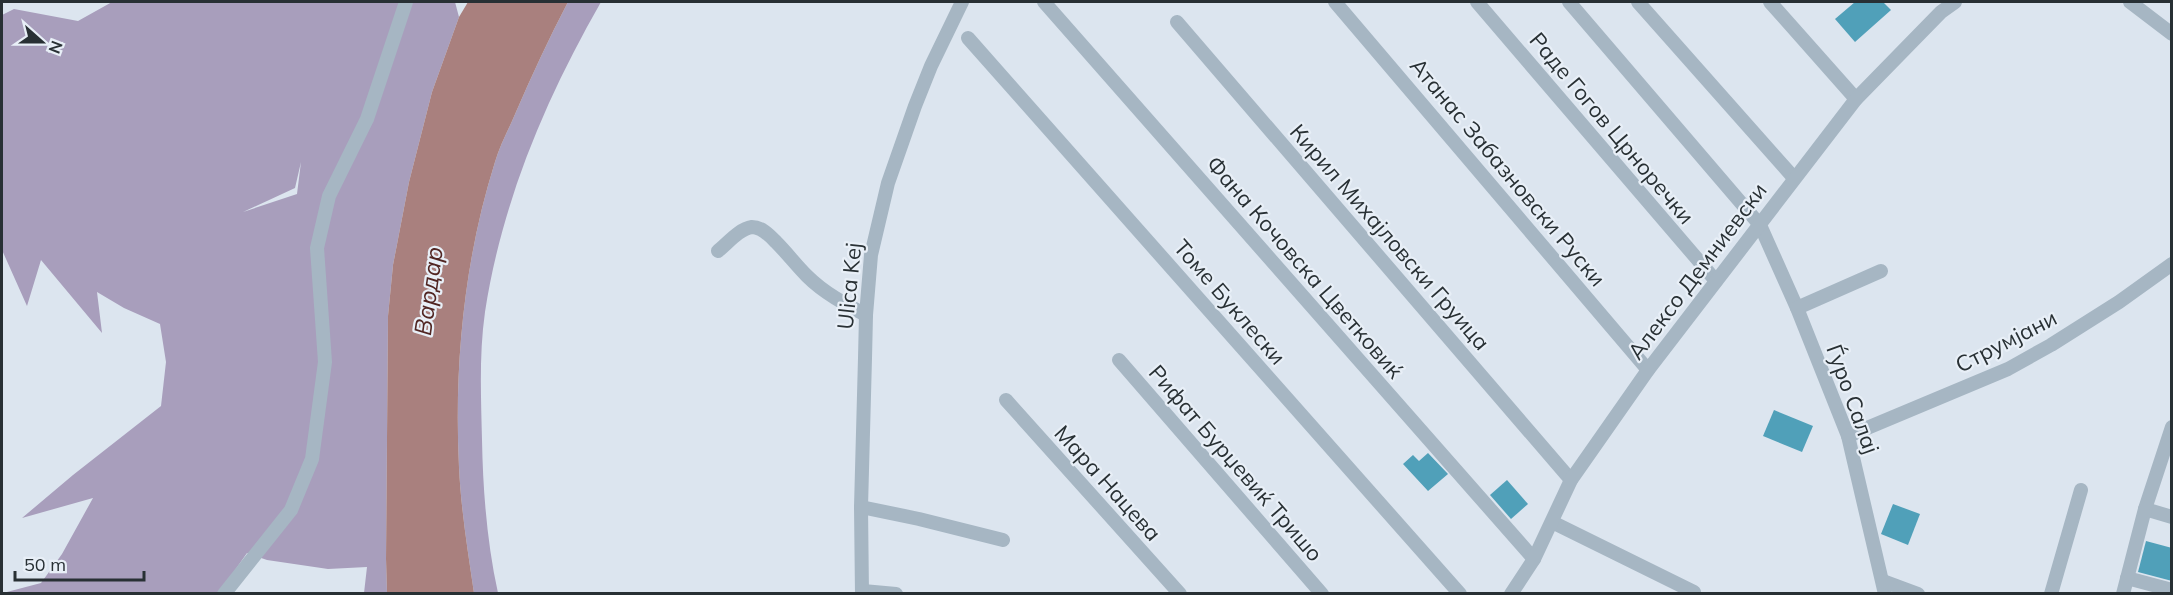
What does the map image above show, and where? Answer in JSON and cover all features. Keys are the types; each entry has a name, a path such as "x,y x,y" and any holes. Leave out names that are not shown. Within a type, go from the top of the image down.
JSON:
{"street":[{"path":"224,594 291,510 312,459 325,362 317,248 329,196 367,119 406,2"},
{"name":"Ulica Kej","path":"862,592 861,507 866,315 871,255 888,183 931,66 962,2"},
{"name":"Фана Кочовска Цветковиќ","path":"1044,2 1534,560"},
{"name":"Атанас Забазновски Руски","path":"1335,2 1648,370"},
{"name":"Раде Гогов Црноречки","path":"1477,2 1716,281"},
{"name":"Ѓуро Салај","path":"1569,2 1760,225 1797,308 1848,436 1884,587"},
{"path":"1638,2 1794,178"},
{"path":"1770,2 1856,99"},
{"name":"Алексо Демниевски","path":"1511,594 1534,560 1571,480 1648,370 1856,99 1936,7 1955,2"},
{"path":"2130,2 2172,34"},
{"name":"Кирил Михајловски Груица","path":"1177,22 1571,480"},
{"name":"Томе Буклески","path":"968,38 1460,594"},
{"path":"718,251 740,233 751,227 757,228 768,234 820,288 866,315"},
{"name":"Струмјани","path":"1848,436 2008,369 2119,302 2172,264"},
{"path":"1797,308 1881,271"},
{"name":"Рифат Бурџевиќ Тришо","path":"1119,360 1322,594"},
{"name":"Мара Нацева","path":"1006,400 1180,594"},
{"path":"2122,594 2145,509 2172,427"},
{"path":"2051,594 2081,490"},
{"path":"861,507 1003,540"},
{"path":"2145,509 2172,517"},
{"path":"1552,522 1694,592"},
{"path":"2127,578 2172,590"},
{"path":"1884,587 1918,594"},
{"path":"862,592 896,594"}],"shaded area":[{"path":"112,2 455,2 459,17 432,92 409,182 393,265 388,316 387,593 364,593 367,567 328,569 267,560 247,553 219,593 3,593 41,583 62,554 93,498 22,518 161,406 166,362 160,324 124,308 97,292 102,333 41,260 27,306 2,250 2,15 14,9 78,21","holes":["301,162 297,194 243,212 295,188"]},
{"path":"568,2 601,2 562,75 529,151 503,230 485,312 481,376 483,478 488,536 498,593 474,593 461,499 458,429 460,352 469,275 484,199 497,156 534,70"}],"water":[{"name":"Вардар","path":"468,2 568,2 534,70 497,156 484,199 469,275 460,352 458,429 461,499 474,593 387,593 388,316 393,265 409,182 432,92 459,17"}],"building":[{"path":"1855,2 1883,2 1891,10 1855,42 1835,19"},
{"path":"1774,410 1813,426 1802,452 1763,436"},
{"path":"1428,453 1448,474 1428,491 1403,464 1413,455 1419,461"},
{"path":"1507,480 1528,504 1511,519 1490,495"},
{"path":"1893,504 1920,514 1908,545 1881,534"},
{"path":"2146,541 2172,548 2172,581 2138,572"}]}
